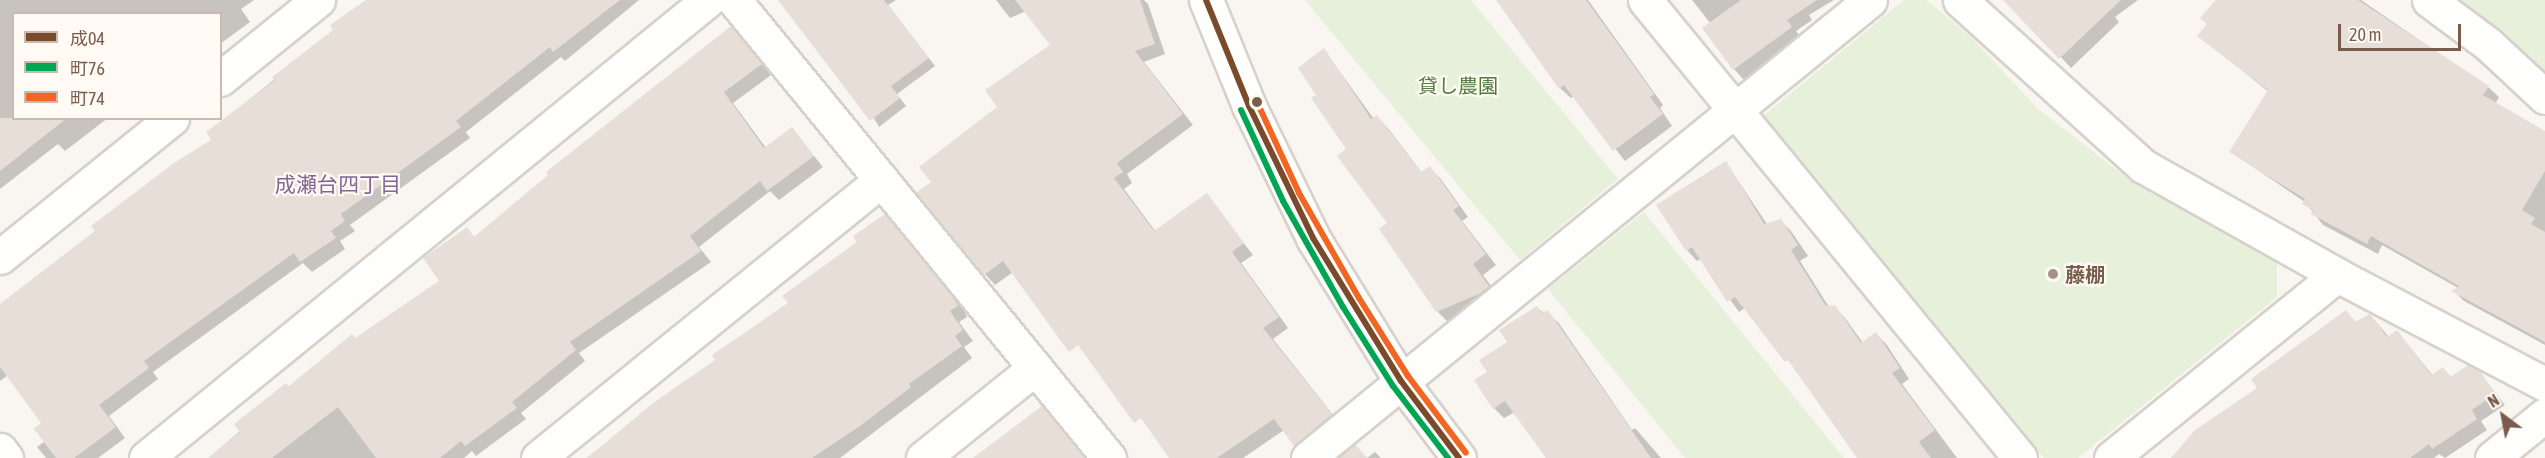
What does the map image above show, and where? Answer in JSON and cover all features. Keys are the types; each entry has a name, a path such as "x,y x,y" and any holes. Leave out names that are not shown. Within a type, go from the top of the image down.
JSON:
{"street":[{"path":"222,77 318,0"},
{"path":"146,458 708,0"},
{"path":"734,0 1108,458"},
{"path":"1206,0 1291,197 1351,303 1401,381 1459,458"},
{"path":"1645,0 2020,458"},
{"path":"1308,458 1870,0"},
{"path":"1960,0 2143,166 2337,275 2545,384"},
{"path":"2429,0 2488,44 2545,97"},
{"path":"0,257 170,120"},
{"path":"538,458 881,180"},
{"path":"2111,458 2337,275"},
{"path":"923,458 1035,368"},
{"path":"2492,458 2545,415"},
{"path":"0,450 6,458"}],"green space":[{"name":"貸し農園","path":"1305,0 1471,0 1618,179 1520,260"},
{"path":"1904,0 1926,0 1967,33 2037,108 2135,184 2277,259 2277,297 2078,458 2044,458 1762,117"},
{"path":"2455,0 2545,0 2545,83"},
{"path":"1644,212 1844,458 1685,458 1548,289"}],"building":[{"path":"366,0 620,0 553,52 550,47 456,121 461,127 341,214 345,221 331,231 336,238 300,262 294,253 144,361 149,368 99,405 116,427 74,458 56,458 34,429 41,423 0,367 0,304 95,231 91,226 174,163 211,140 206,132 275,80 272,77 333,30 330,25"},
{"path":"778,0 884,0 929,58 891,86 900,98 870,121"},
{"path":"1015,0 1140,0 1155,44 1135,51 1183,114 1117,163 1123,172 1114,178 1154,231 1207,193 1244,243 1232,252 1279,317 1263,328 1332,414 1294,446 1274,419 1217,458 1169,458 1141,418 1134,423 1078,345 1069,352 1003,261 984,275 916,193 931,182 919,167 997,107 985,90 1050,45"},
{"path":"1496,0 1586,0 1654,94 1650,97 1663,114 1613,151 1564,85 1559,89"},
{"path":"1741,0 1817,0 1787,20 1792,27 1733,70 1702,28"},
{"path":"2003,0 2121,0 2059,59"},
{"path":"2216,0 2358,0 2489,86 2483,95 2545,131 2545,171 2522,210 2535,218 2531,224 2545,232 2545,342 2451,291 2459,286 2371,236 2367,244 2311,214 2313,210 2302,204 2305,199 2229,152 2268,90 2197,36 2207,24 2200,18"},
{"path":"731,26 762,64 724,92 764,148 792,127 814,156 767,191 760,181 690,236 701,251 570,342 576,350 512,402 517,408 465,446 461,441 440,458 376,458 338,407 272,458 208,458 240,432 234,424 286,383 289,386 352,334 355,338 439,281 423,258 467,227 474,237 548,175 546,172"},
{"path":"1324,48 1371,119 1377,115 1421,172 1430,166 1459,206 1453,210 1486,254 1473,264 1489,286 1479,294 1436,312 1379,229 1387,223 1337,156 1346,149 1311,98 1316,95 1298,68"},
{"path":"0,118 64,120 0,171"},
{"path":"1726,161 1764,224 1781,219 1798,245 1791,250 1826,306 1835,305 1861,343 1876,332 1900,368 1892,373 1935,430 1919,442 1931,458 1857,458 1788,360 1785,362 1735,297 1727,302 1692,247 1686,251 1656,205"},
{"path":"885,214 958,306 950,311 963,330 955,336 962,346 909,384 911,387 860,426 812,458 587,458 653,403 715,360 712,355 788,303 782,296 857,242 853,236"},
{"path":"1537,306 1542,313 1548,310 1651,458 1546,458 1505,401 1493,409 1474,380 1487,372 1479,360 1507,342 1499,330"},
{"path":"2346,310 2355,322 2370,314 2387,337 2397,330 2431,375 2443,367 2450,377 2468,365 2480,371 2495,394 2472,410 2477,419 2432,449 2429,444 2410,458 2171,458 2195,430 2257,388 2251,379"},
{"path":"1042,406 1085,458 973,458"},
{"path":"1355,444 1367,458 1338,458"}],"transit line":[{"name":"成04","path":"1206,0 1249,106 1313,238 1401,381 1459,458"},
{"name":"町74","path":"1257,102 1299,193 1359,298 1408,376 1466,453"},
{"name":"町76","path":"1241,110 1283,201 1343,307 1393,386 1448,458"}],"place":[{"name":"藤棚","path":"2053,274"}],"district":[{"name":"成瀬台四丁目","path":"338,184"}]}
